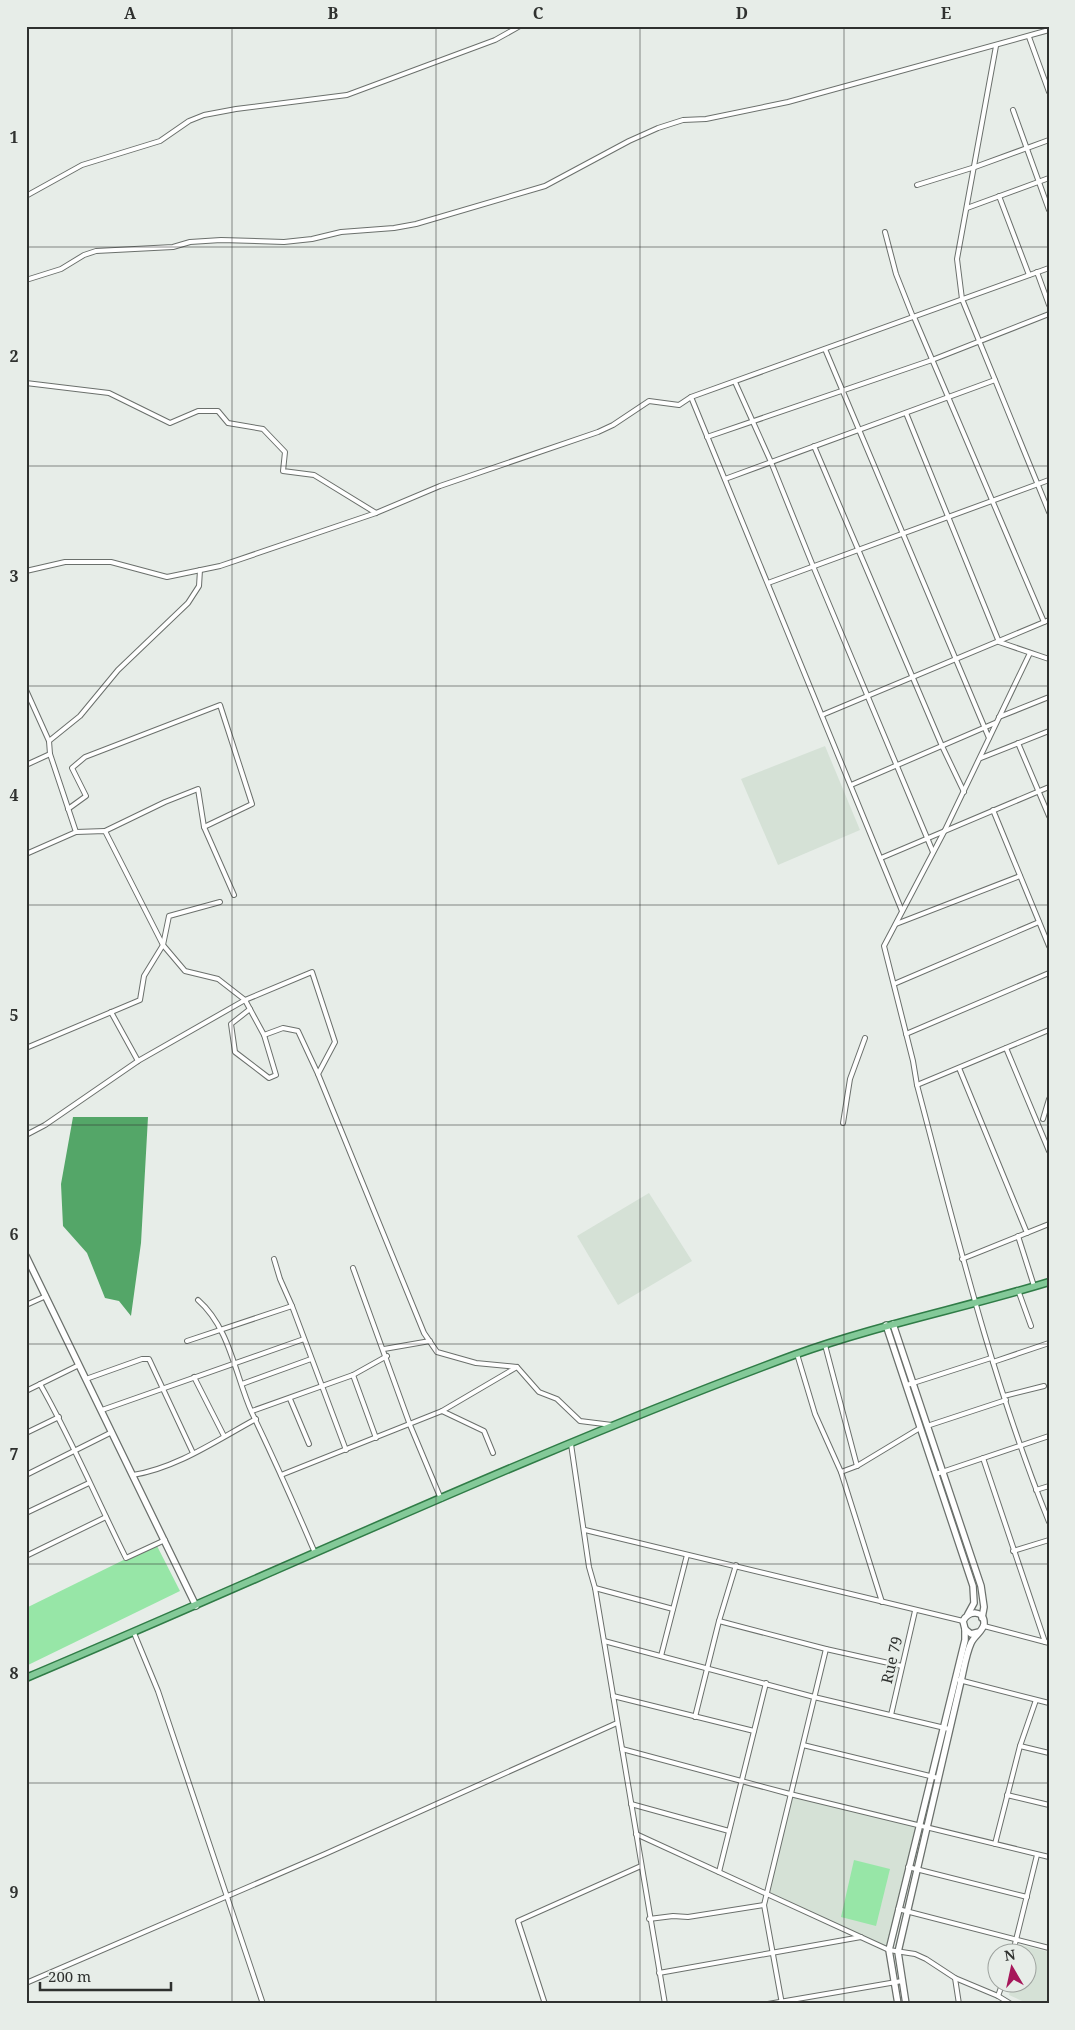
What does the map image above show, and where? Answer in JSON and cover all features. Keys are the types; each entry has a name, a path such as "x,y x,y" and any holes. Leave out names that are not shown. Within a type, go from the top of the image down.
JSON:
{"main road":[{"path":"26,1678 571,1444 797,1354 890,1325 1049,1282"}],"street":[{"path":"26,196 82,165 160,141 189,121 204,115 236,109 347,95 495,40 520,26"},
{"path":"26,280 60,269 84,255 96,251 173,247 190,242 221,240 284,242 312,239 341,232 394,228 416,224 545,186 629,141 675,122 706,119 788,102 1049,30"},
{"path":"1029,37 1049,92"},
{"path":"996,46 975,167 956,259 962,299 1049,512"},
{"path":"1014,110 1049,210"},
{"path":"917,185 975,167 1049,140"},
{"path":"966,208 1049,178"},
{"path":"999,196 1029,275"},
{"path":"884,232 896,274 913,317 1044,622"},
{"path":"26,571 65,562 111,562 167,578 220,566 376,513 440,486 598,432 649,401 679,405 691,397 1049,268"},
{"path":"1037,272 1049,305"},
{"path":"708,437 932,360 1049,314"},
{"path":"825,349 990,738"},
{"path":"725,479 995,380"},
{"path":"735,382 771,462 933,852"},
{"path":"26,383 109,393 170,423 198,411 218,411 228,423 263,429 285,452 283,472 314,475 376,513"},
{"path":"691,397 902,911"},
{"path":"906,413 999,642 1049,659"},
{"path":"814,446 912,677 964,792"},
{"path":"768,582 1049,480"},
{"path":"49,741 80,716 118,670 188,603 200,586 200,570"},
{"path":"822,715 1049,620"},
{"path":"1030,654 995,723 981,758 884,946 917,1085 974,1302 1036,1490 1049,1522"},
{"path":"26,690 49,741 50,754 76,832"},
{"path":"999,717 1049,697"},
{"path":"68,809 86,796 72,768 84,757 220,704 252,804 204,827"},
{"path":"851,785 995,723"},
{"path":"981,758 1049,731"},
{"path":"1018,743 1049,816"},
{"path":"26,765 50,754"},
{"path":"881,858 1049,787"},
{"path":"26,854 76,832 105,831 165,802 198,789 204,827 234,896"},
{"path":"993,810 1049,946"},
{"path":"105,831 163,945 185,971 218,979 245,1000 250,1009 264,1035 276,1075 269,1078 235,1052 232,1024 250,1009"},
{"path":"895,924 1020,876"},
{"path":"26,1048 140,1000 144,976 163,945 169,916 220,902"},
{"path":"894,984 1039,922"},
{"path":"26,1135 45,1125 74,1103 138,1061 203,1026 245,1000 312,972 335,1042 318,1074"},
{"path":"906,1034 1049,972"},
{"path":"111,1012 138,1061"},
{"path":"264,1035 283,1028 298,1031 318,1074 424,1332 437,1352 476,1363 517,1367 539,1392 557,1399 580,1421 616,1426"},
{"path":"917,1085 1049,1030"},
{"path":"843,1123 850,1079 865,1038"},
{"path":"1006,1048 1049,1150"},
{"path":"959,1068 1027,1233"},
{"path":"1042,1119 1049,1099"},
{"path":"1037,1121 1049,1116"},
{"path":"962,1259 1049,1224"},
{"path":"1018,1236 1034,1286"},
{"path":"26,1256 196,1606"},
{"path":"274,1259 346,1450"},
{"path":"354,1268 410,1425 441,1499"},
{"path":"1018,1290 1031,1326"},
{"path":"26,1306 46,1296"},
{"path":"198,1300 209,1310 229,1347 252,1411 315,1553"},
{"path":"187,1341 292,1306"},
{"path":"890,1325 974,1586 974,1603 963,1621 965,1640 949,1729 898,1952 906,2004"},
{"path":"102,1410 304,1339"},
{"path":"384,1348 430,1340"},
{"path":"910,1384 1049,1343"},
{"path":"825,1345 857,1466"},
{"path":"797,1354 815,1414 841,1472 882,1603"},
{"path":"252,1411 353,1376 386,1356"},
{"path":"86,1379 145,1359 151,1362 193,1453"},
{"path":"242,1384 311,1359"},
{"path":"26,1391 79,1365"},
{"path":"281,1475 442,1411 517,1367"},
{"path":"353,1376 376,1438"},
{"path":"194,1377 224,1436"},
{"path":"40,1384 59,1417 126,1558 165,1540"},
{"path":"841,1472 857,1466 924,1427 1044,1386"},
{"path":"290,1399 309,1444"},
{"path":"442,1411 484,1431 493,1453"},
{"path":"26,1433 59,1417"},
{"path":"133,1475 149,1472 193,1453 256,1419"},
{"path":"26,1475 112,1432"},
{"path":"939,1473 1049,1436"},
{"path":"571,1444 649,1919 665,2004"},
{"path":"983,1458 1014,1552 1047,1642"},
{"path":"939,1473 981,1586 984,1626"},
{"path":"26,1513 89,1483"},
{"path":"1036,1490 1049,1486"},
{"path":"26,1556 106,1518"},
{"path":"585,1530 963,1621"},
{"path":"1014,1552 1049,1540"},
{"path":"661,1656 686,1555"},
{"path":"695,1717 719,1621 736,1565"},
{"path":"595,1588 673,1609"},
{"name":"Rue 79","path":"891,1715 916,1611"},
{"path":"968,1614 976,1613 982,1618"},
{"path":"719,1621 826,1649 902,1666"},
{"path":"984,1626 1047,1642"},
{"path":"898,2004 888,1950 942,1727 972,1642 984,1626"},
{"path":"964,1629 971,1634 979,1632"},
{"path":"134,1633 158,1691 263,2004"},
{"path":"604,1641 949,1729"},
{"path":"781,2003 764,1905 826,1649"},
{"path":"958,1680 1049,1703"},
{"path":"719,1872 766,1683"},
{"path":"613,1696 754,1731"},
{"path":"995,1844 1020,1746 1036,1700"},
{"path":"26,1982 424,1810 617,1723"},
{"path":"803,1745 938,1778"},
{"path":"1020,1746 1049,1753"},
{"path":"622,1749 790,1794 1049,1857"},
{"path":"1007,1795 1049,1805"},
{"path":"631,1804 729,1831"},
{"path":"636,1834 888,1950 915,1954 955,1978 998,1996 1011,2004"},
{"path":"1018,1940 1037,1855"},
{"path":"545,2004 518,1921 641,1866"},
{"path":"908,1868 1027,1897"},
{"path":"649,1919 673,1916 688,1917 764,1905"},
{"path":"898,1909 1049,1948"},
{"path":"659,1973 860,1937"},
{"path":"955,1978 959,2004"},
{"path":"768,2004 902,1981"},
{"path":"998,1996 999,1992"}],"shaded area":[{"path":"825,746 860,830 778,865 741,779"},
{"path":"73,1117 148,1117 141,1243 131,1316 119,1301 105,1298 87,1253 63,1226 61,1184"},
{"path":"649,1193 692,1261 618,1305 577,1236"},
{"path":"156,1544 180,1591 26,1666 26,1608"},
{"path":"792,1796 916,1827 887,1948 767,1891"},
{"path":"854,1860 890,1869 876,1926 841,1917"},
{"path":"1038,1949 1049,1952 1049,2004 1029,2004 1009,1995 1010,1992 1038,1992"}]}
